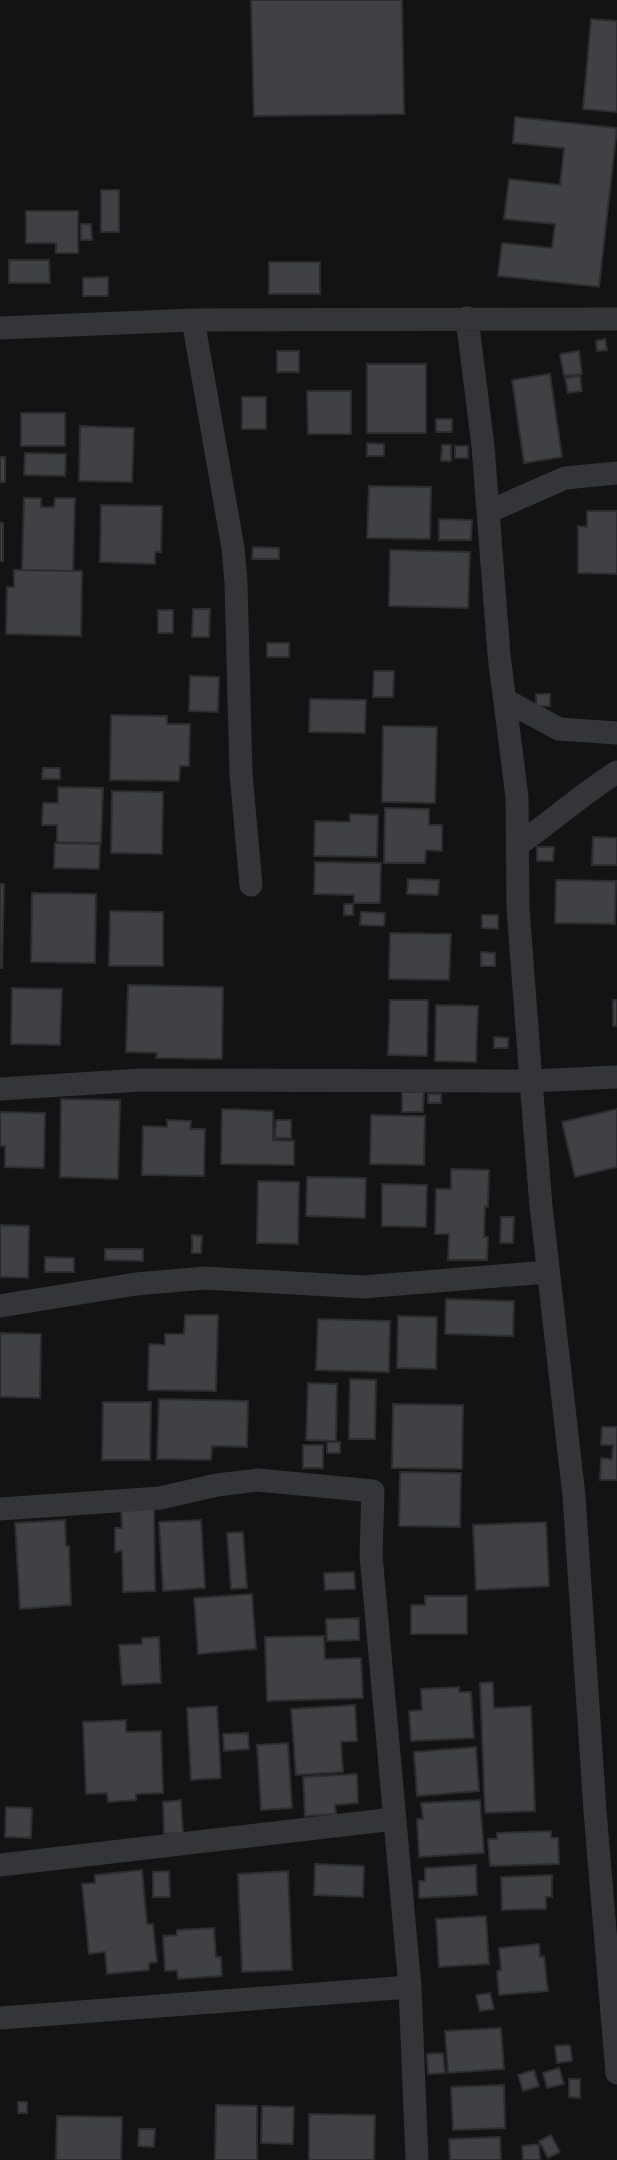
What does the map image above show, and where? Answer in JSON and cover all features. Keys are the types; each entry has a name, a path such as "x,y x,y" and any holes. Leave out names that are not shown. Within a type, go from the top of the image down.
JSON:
{"street":[{"path":"467,318 483,446 505,700 517,797 518,908 531,1081 548,1272 573,1496 617,2073"},
{"path":"0,328 192,320 617,319"},
{"path":"192,320 233,548 242,774 251,885"},
{"path":"488,512 565,478 617,473"},
{"path":"505,700 559,729 617,733"},
{"path":"518,845 553,821 589,789 617,772"},
{"path":"0,1089 141,1080 531,1081 617,1077"},
{"path":"0,1306 136,1284 205,1278 363,1287 548,1272"},
{"path":"0,1509 160,1498 217,1485 258,1480 373,1491 371,1555 410,1987 417,2160"},
{"path":"0,1865 394,1819"},
{"path":"0,2018 410,1987"}],"building":[{"path":"251,0 402,0 404,114 254,116"},
{"path":"591,19 617,21 617,112 583,109"},
{"path":"515,117 617,128 599,287 498,276 502,243 552,248 555,224 504,219 509,179 560,185 564,148 513,143"},
{"path":"101,190 119,190 119,232 101,232"},
{"path":"26,211 78,211 78,253 56,253 56,243 26,243"},
{"path":"81,224 91,224 92,240 81,240"},
{"path":"9,260 49,260 50,283 9,283"},
{"path":"269,262 320,262 320,294 269,294"},
{"path":"108,277 108,296 83,296 83,278"},
{"path":"605,339 607,350 597,351 596,341"},
{"path":"277,351 299,351 299,372 277,372"},
{"path":"579,351 582,374 564,376 560,354"},
{"path":"367,364 426,364 426,433 367,433"},
{"path":"550,374 562,457 524,463 512,380"},
{"path":"580,376 582,391 568,393 565,378"},
{"path":"307,391 351,391 351,434 308,434"},
{"path":"242,397 266,397 266,429 242,429"},
{"path":"21,413 65,413 65,446 21,446"},
{"path":"436,419 452,419 452,432 436,432"},
{"path":"80,426 134,428 132,482 79,481"},
{"path":"367,443 384,444 384,456 367,456"},
{"path":"442,445 451,445 451,461 441,461"},
{"path":"455,446 468,446 468,458 455,458"},
{"path":"25,453 66,454 65,476 24,475"},
{"path":"0,457 5,457 5,482 0,482"},
{"path":"369,486 431,487 430,539 367,538"},
{"path":"24,498 41,498 41,507 54,507 55,498 75,498 73,571 22,570"},
{"path":"101,505 162,506 161,552 155,552 155,564 100,562"},
{"path":"587,511 617,511 617,574 578,573 578,526 587,527"},
{"path":"439,519 472,520 471,540 439,540"},
{"path":"0,523 3,523 3,561 0,561"},
{"path":"253,547 279,548 279,559 252,559"},
{"path":"390,550 470,552 468,608 389,606"},
{"path":"14,570 82,571 81,636 6,634 7,587 14,587"},
{"path":"193,609 210,609 209,637 192,637"},
{"path":"158,610 173,610 173,633 158,633"},
{"path":"267,643 289,643 289,657 267,657"},
{"path":"374,671 394,671 393,697 373,697"},
{"path":"190,676 219,677 218,712 189,711"},
{"path":"536,694 550,694 550,706 536,706"},
{"path":"310,699 366,700 365,733 309,732"},
{"path":"111,715 167,716 167,724 190,724 189,766 180,766 179,781 110,780"},
{"path":"383,726 437,727 435,803 382,802"},
{"path":"43,768 60,768 60,779 42,779"},
{"path":"58,787 103,788 101,843 57,842 57,825 42,825 43,803 58,803"},
{"path":"112,791 163,792 162,854 111,853"},
{"path":"385,808 429,809 429,825 442,825 442,851 426,850 425,863 384,863"},
{"path":"350,814 378,815 377,857 314,856 315,821 350,822"},
{"path":"593,837 617,838 617,865 592,865"},
{"path":"55,843 100,844 99,869 54,868"},
{"path":"537,847 554,847 553,861 537,861"},
{"path":"315,862 381,863 380,903 354,903 354,895 314,894"},
{"path":"408,879 439,880 438,895 407,894"},
{"path":"556,880 616,881 615,924 555,923"},
{"path":"0,884 4,884 2,968 0,968"},
{"path":"32,893 96,894 95,963 31,962"},
{"path":"344,904 353,904 353,915 344,915"},
{"path":"110,911 163,912 163,966 109,966"},
{"path":"361,912 385,913 384,926 360,925"},
{"path":"482,915 498,915 498,929 482,928"},
{"path":"390,933 451,934 449,980 389,979"},
{"path":"481,952 495,953 495,966 481,966"},
{"path":"128,985 223,987 222,1059 156,1058 157,1053 126,1052"},
{"path":"12,988 62,989 60,1045 11,1044"},
{"path":"390,1000 428,1000 427,1056 388,1055"},
{"path":"613,1000 617,1000 617,1026 613,1026"},
{"path":"436,1005 478,1006 476,1062 435,1061"},
{"path":"494,1037 508,1038 508,1048 494,1048"},
{"path":"402,1092 424,1092 423,1112 402,1112"},
{"path":"428,1094 441,1094 441,1103 428,1103"},
{"path":"61,1099 120,1100 118,1179 60,1177"},
{"path":"222,1109 273,1111 273,1140 294,1141 294,1165 221,1164"},
{"path":"617,1109 617,1167 575,1177 562,1122"},
{"path":"0,1112 45,1113 44,1168 5,1167 5,1146 0,1146"},
{"path":"371,1115 425,1116 424,1165 370,1164"},
{"path":"167,1120 191,1121 190,1129 205,1129 204,1176 142,1175 143,1126 167,1127"},
{"path":"276,1120 291,1120 291,1138 275,1138"},
{"path":"451,1169 489,1170 484,1237 488,1237 487,1260 448,1260 449,1234 435,1234 436,1189 451,1189"},
{"path":"307,1177 366,1178 365,1218 306,1216"},
{"path":"258,1181 299,1182 298,1244 257,1243"},
{"path":"382,1184 427,1185 426,1227 382,1226"},
{"path":"501,1217 514,1217 513,1243 500,1243"},
{"path":"0,1225 29,1226 28,1278 0,1277"},
{"path":"192,1235 202,1236 201,1253 192,1253"},
{"path":"105,1249 143,1249 143,1261 105,1260"},
{"path":"45,1257 74,1258 74,1272 45,1272"},
{"path":"446,1299 514,1301 513,1336 445,1334"},
{"path":"185,1315 218,1315 216,1391 148,1390 149,1344 165,1345 165,1334 184,1334"},
{"path":"398,1316 437,1317 436,1369 397,1368"},
{"path":"318,1319 390,1321 389,1372 316,1370"},
{"path":"0,1333 41,1334 40,1398 0,1397"},
{"path":"350,1379 376,1380 375,1439 349,1439"},
{"path":"308,1383 337,1384 336,1441 306,1440"},
{"path":"159,1399 248,1401 247,1447 212,1446 211,1460 157,1459"},
{"path":"103,1402 151,1402 150,1460 102,1460"},
{"path":"393,1404 463,1405 462,1469 392,1468"},
{"path":"602,1427 617,1427 617,1480 600,1480 601,1458 612,1459 613,1445 601,1445"},
{"path":"327,1442 340,1442 340,1453 327,1453"},
{"path":"303,1445 323,1445 323,1468 303,1468"},
{"path":"400,1472 461,1473 460,1527 399,1526"},
{"path":"154,1505 155,1591 123,1592 122,1551 115,1552 115,1528 122,1528 121,1506"},
{"path":"65,1520 66,1546 69,1546 71,1605 20,1609 15,1523"},
{"path":"201,1520 205,1588 163,1591 159,1522"},
{"path":"546,1522 549,1586 476,1590 473,1525"},
{"path":"243,1532 247,1588 231,1589 227,1533"},
{"path":"354,1572 355,1589 325,1590 324,1573"},
{"path":"252,1594 256,1649 198,1654 194,1598"},
{"path":"425,1596 467,1596 467,1634 411,1634 411,1605 425,1605"},
{"path":"359,1618 359,1640 327,1641 326,1619"},
{"path":"324,1636 325,1659 361,1658 363,1698 267,1701 265,1637"},
{"path":"159,1637 161,1683 122,1685 119,1645 142,1644 142,1638"},
{"path":"493,1682 494,1708 531,1706 535,1811 485,1813 480,1683"},
{"path":"459,1687 459,1692 471,1692 474,1738 411,1741 409,1711 422,1710 421,1689"},
{"path":"355,1705 357,1741 341,1742 343,1772 296,1775 291,1709"},
{"path":"217,1706 221,1778 191,1780 187,1708"},
{"path":"126,1720 126,1732 161,1731 163,1793 136,1794 136,1800 108,1802 107,1793 86,1794 83,1722"},
{"path":"248,1733 249,1749 224,1751 223,1734"},
{"path":"288,1743 292,1808 261,1810 257,1745"},
{"path":"476,1747 479,1791 417,1796 414,1752"},
{"path":"357,1774 358,1803 335,1805 336,1814 305,1816 303,1777"},
{"path":"181,1800 183,1833 164,1834 163,1802"},
{"path":"480,1800 484,1853 419,1857 417,1819 423,1819 421,1803"},
{"path":"6,1807 32,1808 31,1838 5,1837"},
{"path":"551,1831 551,1838 558,1838 559,1864 490,1866 488,1839 497,1839 497,1833"},
{"path":"315,1864 364,1866 363,1897 314,1895"},
{"path":"476,1865 477,1895 419,1898 419,1881 425,1881 425,1868"},
{"path":"142,1870 147,1924 153,1924 157,1962 149,1963 149,1970 107,1974 105,1952 89,1954 82,1884 95,1883 95,1875"},
{"path":"169,1871 170,1897 153,1897 153,1872"},
{"path":"288,1871 292,1970 242,1972 238,1874"},
{"path":"552,1875 552,1897 546,1897 546,1909 502,1910 501,1877"},
{"path":"486,1916 489,1964 439,1967 436,1919"},
{"path":"214,1928 216,1957 221,1957 222,1976 178,1979 177,1970 165,1971 163,1936 177,1935 177,1930"},
{"path":"539,1944 540,1957 544,1956 548,1991 499,1995 499,1948"},
{"path":"490,1993 494,2009 480,2011 476,1995"},
{"path":"501,2028 504,2069 448,2073 445,2031"},
{"path":"570,2045 572,2061 557,2063 555,2046"},
{"path":"443,2053 445,2073 428,2074 427,2054"},
{"path":"559,2068 564,2084 547,2088 543,2073"},
{"path":"534,2070 539,2086 523,2091 518,2075"},
{"path":"569,2079 580,2079 580,2098 569,2097"},
{"path":"504,2085 505,2128 453,2130 451,2087"},
{"path":"18,2102 27,2102 27,2113 18,2113"},
{"path":"216,2105 257,2106 257,2160 215,2160"},
{"path":"262,2106 294,2107 293,2144 261,2143"},
{"path":"309,2114 375,2115 374,2160 309,2160"},
{"path":"57,2116 122,2117 121,2160 56,2160"},
{"path":"139,2129 155,2129 154,2147 138,2146"},
{"path":"551,2135 560,2152 548,2158 539,2141"},
{"path":"500,2137 501,2160 450,2160 449,2139"},
{"path":"539,2144 540,2160 523,2160 522,2146"}]}
